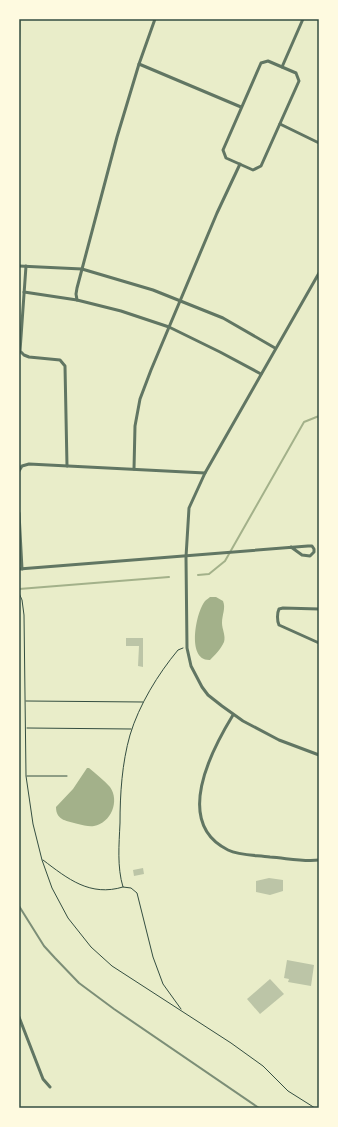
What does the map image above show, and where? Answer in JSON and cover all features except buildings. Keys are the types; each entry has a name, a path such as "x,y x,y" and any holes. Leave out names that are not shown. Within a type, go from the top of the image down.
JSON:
{"street":[{"path":"77,300 76,288 117,137 139,64 155,19"},
{"path":"282,67 303,19"},
{"path":"268,61 282,67 296,73 299,81 261,166 253,170 226,158 223,150 260,63 268,61"},
{"path":"139,64 241,107"},
{"path":"280,124 319,144"},
{"path":"134,469 135,426 140,399 168,327 240,164"},
{"path":"19,266 82,269 153,290 223,318 275,348"},
{"path":"26,266 20,351 29,357 60,360 65,366 67,466"},
{"path":"319,273 205,473 189,508 186,557 188,648 191,666 202,687 216,702 233,715 279,740 319,755"},
{"path":"24,292 77,300 121,311 168,327 261,374"},
{"path":"19,471 22,466 30,464 205,473"},
{"path":"19,513 21,569 150,558 186,557 291,547 312,546 314,552 310,556 306,556 291,547"},
{"path":"319,609 281,608 278,612 278,624 319,643"},
{"path":"233,715 220,736 211,756 201,790 200,813 207,831 216,842 227,850 233,852 259,856 319,860"},
{"path":"19,1017 43,1079 50,1087"}],"path":[{"path":"19,593 22,600 24,615 26,776 32,816 42,860 52,888 68,918 91,947 112,966 182,1010 256,1061 288,1091 315,1108"},
{"path":"124,887 120,876 119,850 121,792 127,747 132,729 144,702 178,650 188,648"},
{"path":"26,701 144,702"},
{"path":"26,728 132,729"},
{"path":"26,776 67,776"},
{"path":"42,860 71,881 81,886 104,890 115,890 124,887 130,888 137,893 153,957 163,984 182,1010"}],"shaded area":[{"path":"210,597 216,597 223,601 224,609 222,623 225,637 221,647 210,660 203,658 198,653 195,645 195,635 196,625 202,607 205,601"},
{"path":"87,768 103,779 110,787 114,799 112,811 105,821 92,826 86,826 63,820 58,815 56,807 73,789"}],"waterway":[{"path":"19,48 20,19"},
{"path":"198,575 209,574 225,561 304,422 319,416"},
{"path":"19,589 169,577"}],"railway":[{"path":"19,906 44,946 79,983 114,1009 259,1108"}]}
